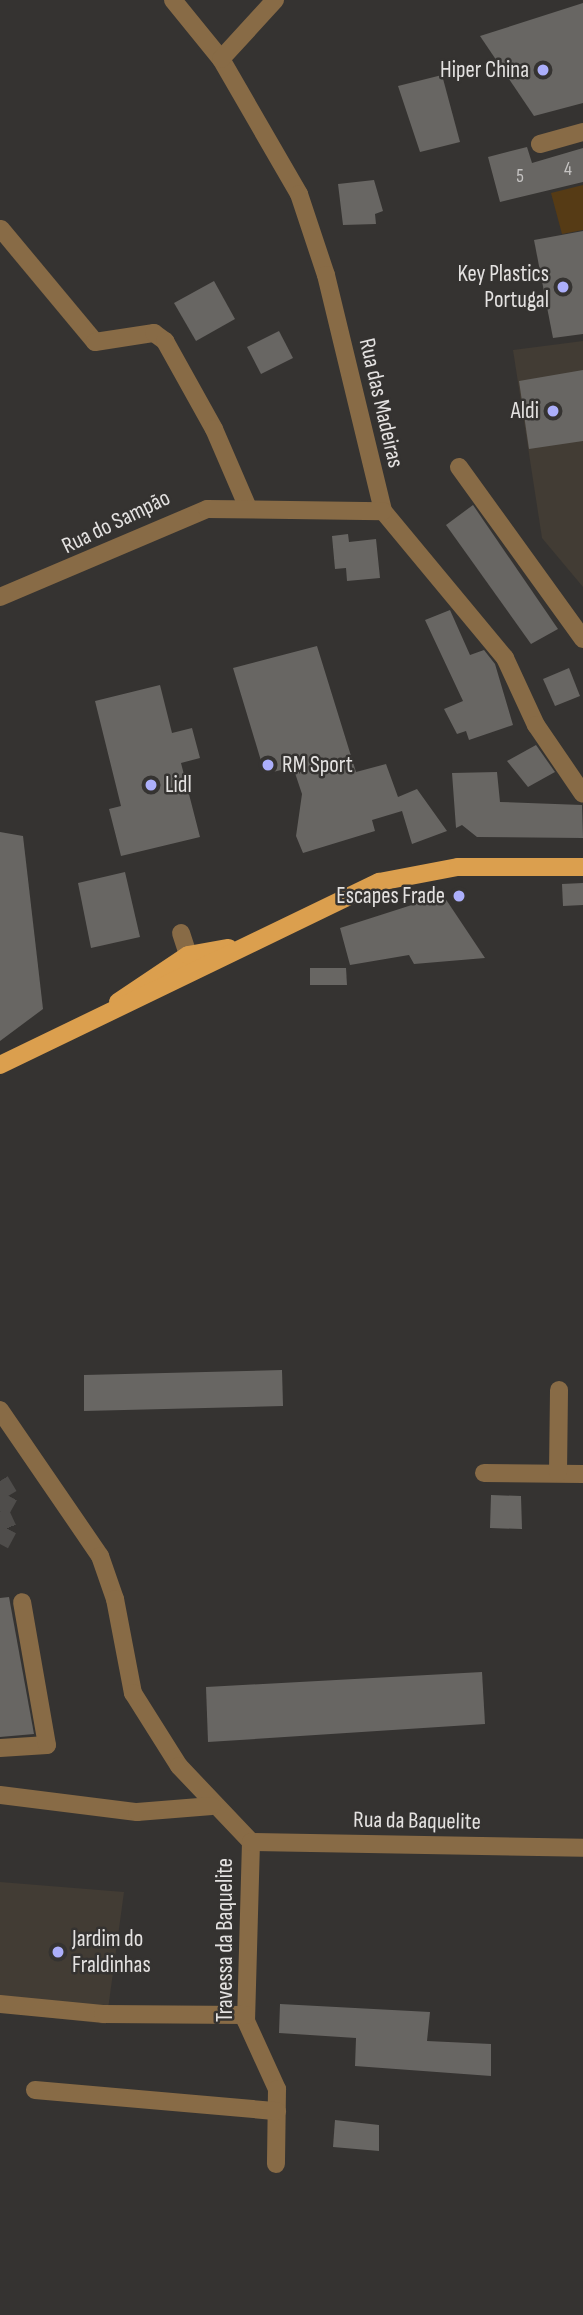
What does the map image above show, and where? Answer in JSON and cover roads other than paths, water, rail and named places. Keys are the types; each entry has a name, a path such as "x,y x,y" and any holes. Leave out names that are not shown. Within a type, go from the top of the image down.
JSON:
{"main road":[{"path":"0,1065 183,978 242,945 407,874 481,866 583,867"},
{"path":"109,1012 134,988 188,955 242,945"},
{"path":"183,978 188,955"}],"street":[{"name":"Rua das Madeiras","path":"173,0 222,59 299,194 326,275 383,511 505,658 536,725 583,794"},
{"path":"222,59 275,0"},
{"path":"540,144 583,131"},
{"path":"1,229 94,342 153,333 165,341 214,429 248,508"},
{"path":"459,467 583,639"},
{"name":"Rua do Sampão","path":"0,597 88,564 183,515 248,508 323,514 383,511"},
{"path":"181,933 188,955"},
{"path":"558,1473 559,1390"},
{"name":"Travessa da Baquelite","path":"0,1410 96,1547 110,1577 132,1693 212,1806 251,1842 246,2015 255,2049 277,2090 276,2164"},
{"path":"484,1473 583,1474"},
{"path":"0,1748 47,1745 22,1602"},
{"path":"0,1795 137,1812 212,1806"},
{"name":"Rua da Baquelite","path":"251,1842 583,1848"},
{"path":"0,2004 103,2014 246,2015"},
{"path":"36,2090 277,2110"}],"tunnel":[{"path":"0,1481 9,1496 0,1512"},
{"path":"0,1512 8,1529 0,1544"}],"place":[{"name":"Hiper China","path":"543,70"},
{"name":"Key Plastics Portugal","path":"563,287"},
{"name":"Aldi","path":"553,411"},
{"name":"RM Sport","path":"268,765"},
{"name":"Lidl","path":"151,785"},
{"name":"Escapes Frade","path":"459,896"},
{"name":"Jardim do Fraldinhas","path":"58,1952"}]}
